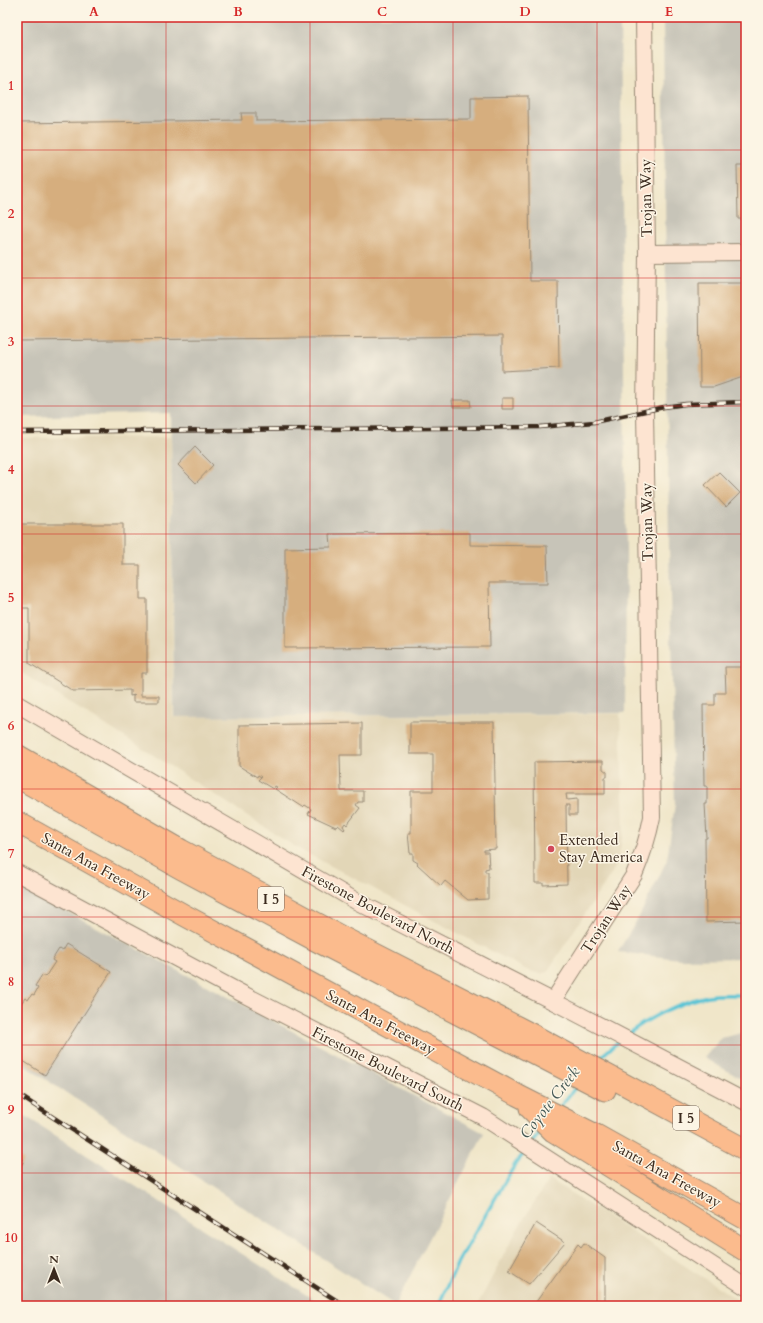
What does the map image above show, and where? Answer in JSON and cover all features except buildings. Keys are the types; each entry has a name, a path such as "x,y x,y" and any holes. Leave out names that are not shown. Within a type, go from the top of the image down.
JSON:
{"highway":[{"name":"I 5","path":"17,755 181,850 527,1041 623,1091 746,1150"},
{"path":"17,777 189,873 527,1041"},
{"name":"Santa Ana Freeway","path":"17,822 184,915 517,1095 554,1130 589,1141 746,1219"},
{"path":"623,1091 746,1166"},
{"path":"589,1141 746,1251"}],"street":[{"name":"Trojan Way","path":"553,1001 634,875 648,837 652,817 645,412 647,253 644,17"},
{"path":"647,253 746,252"},
{"name":"Firestone Boulevard North","path":"17,704 356,901 572,1010 746,1102"},
{"name":"Firestone Boulevard South","path":"17,873 241,993 483,1117 746,1288"}],"shaded area":[{"path":"17,17 620,17 626,549 625,713 174,717 171,413 17,417"},
{"path":"663,17 746,17 746,958 680,959 618,952 640,915 667,860 675,804 669,548"},
{"path":"171,437 173,717 620,714 624,828 618,863 547,972 540,974 529,971 297,848 147,751 17,670 17,438"},
{"path":"17,885 484,1133 395,1305 17,1061"},
{"path":"746,1032 746,1081 704,1058 721,1038"},
{"path":"17,1111 324,1306 17,1306"},
{"path":"549,1179 746,1306 477,1306 518,1228"}],"waterway":[{"name":"Coyote Creek","path":"627,1035 644,1022 665,1011 698,998 713,995 746,995"},
{"name":"Coyote Creek","path":"596,1061 619,1041"},
{"name":"Coyote Creek","path":"559,1108 578,1084"},
{"name":"Coyote Creek","path":"531,1144 542,1130"},
{"name":"Coyote Creek","path":"438,1306 458,1262 516,1163 526,1151"}],"railway":[{"path":"17,432 540,427 594,422 664,407 686,404 746,402"},
{"path":"17,1094 345,1306"}],"place":[{"name":"Extended Stay America","path":"551,849"}]}
